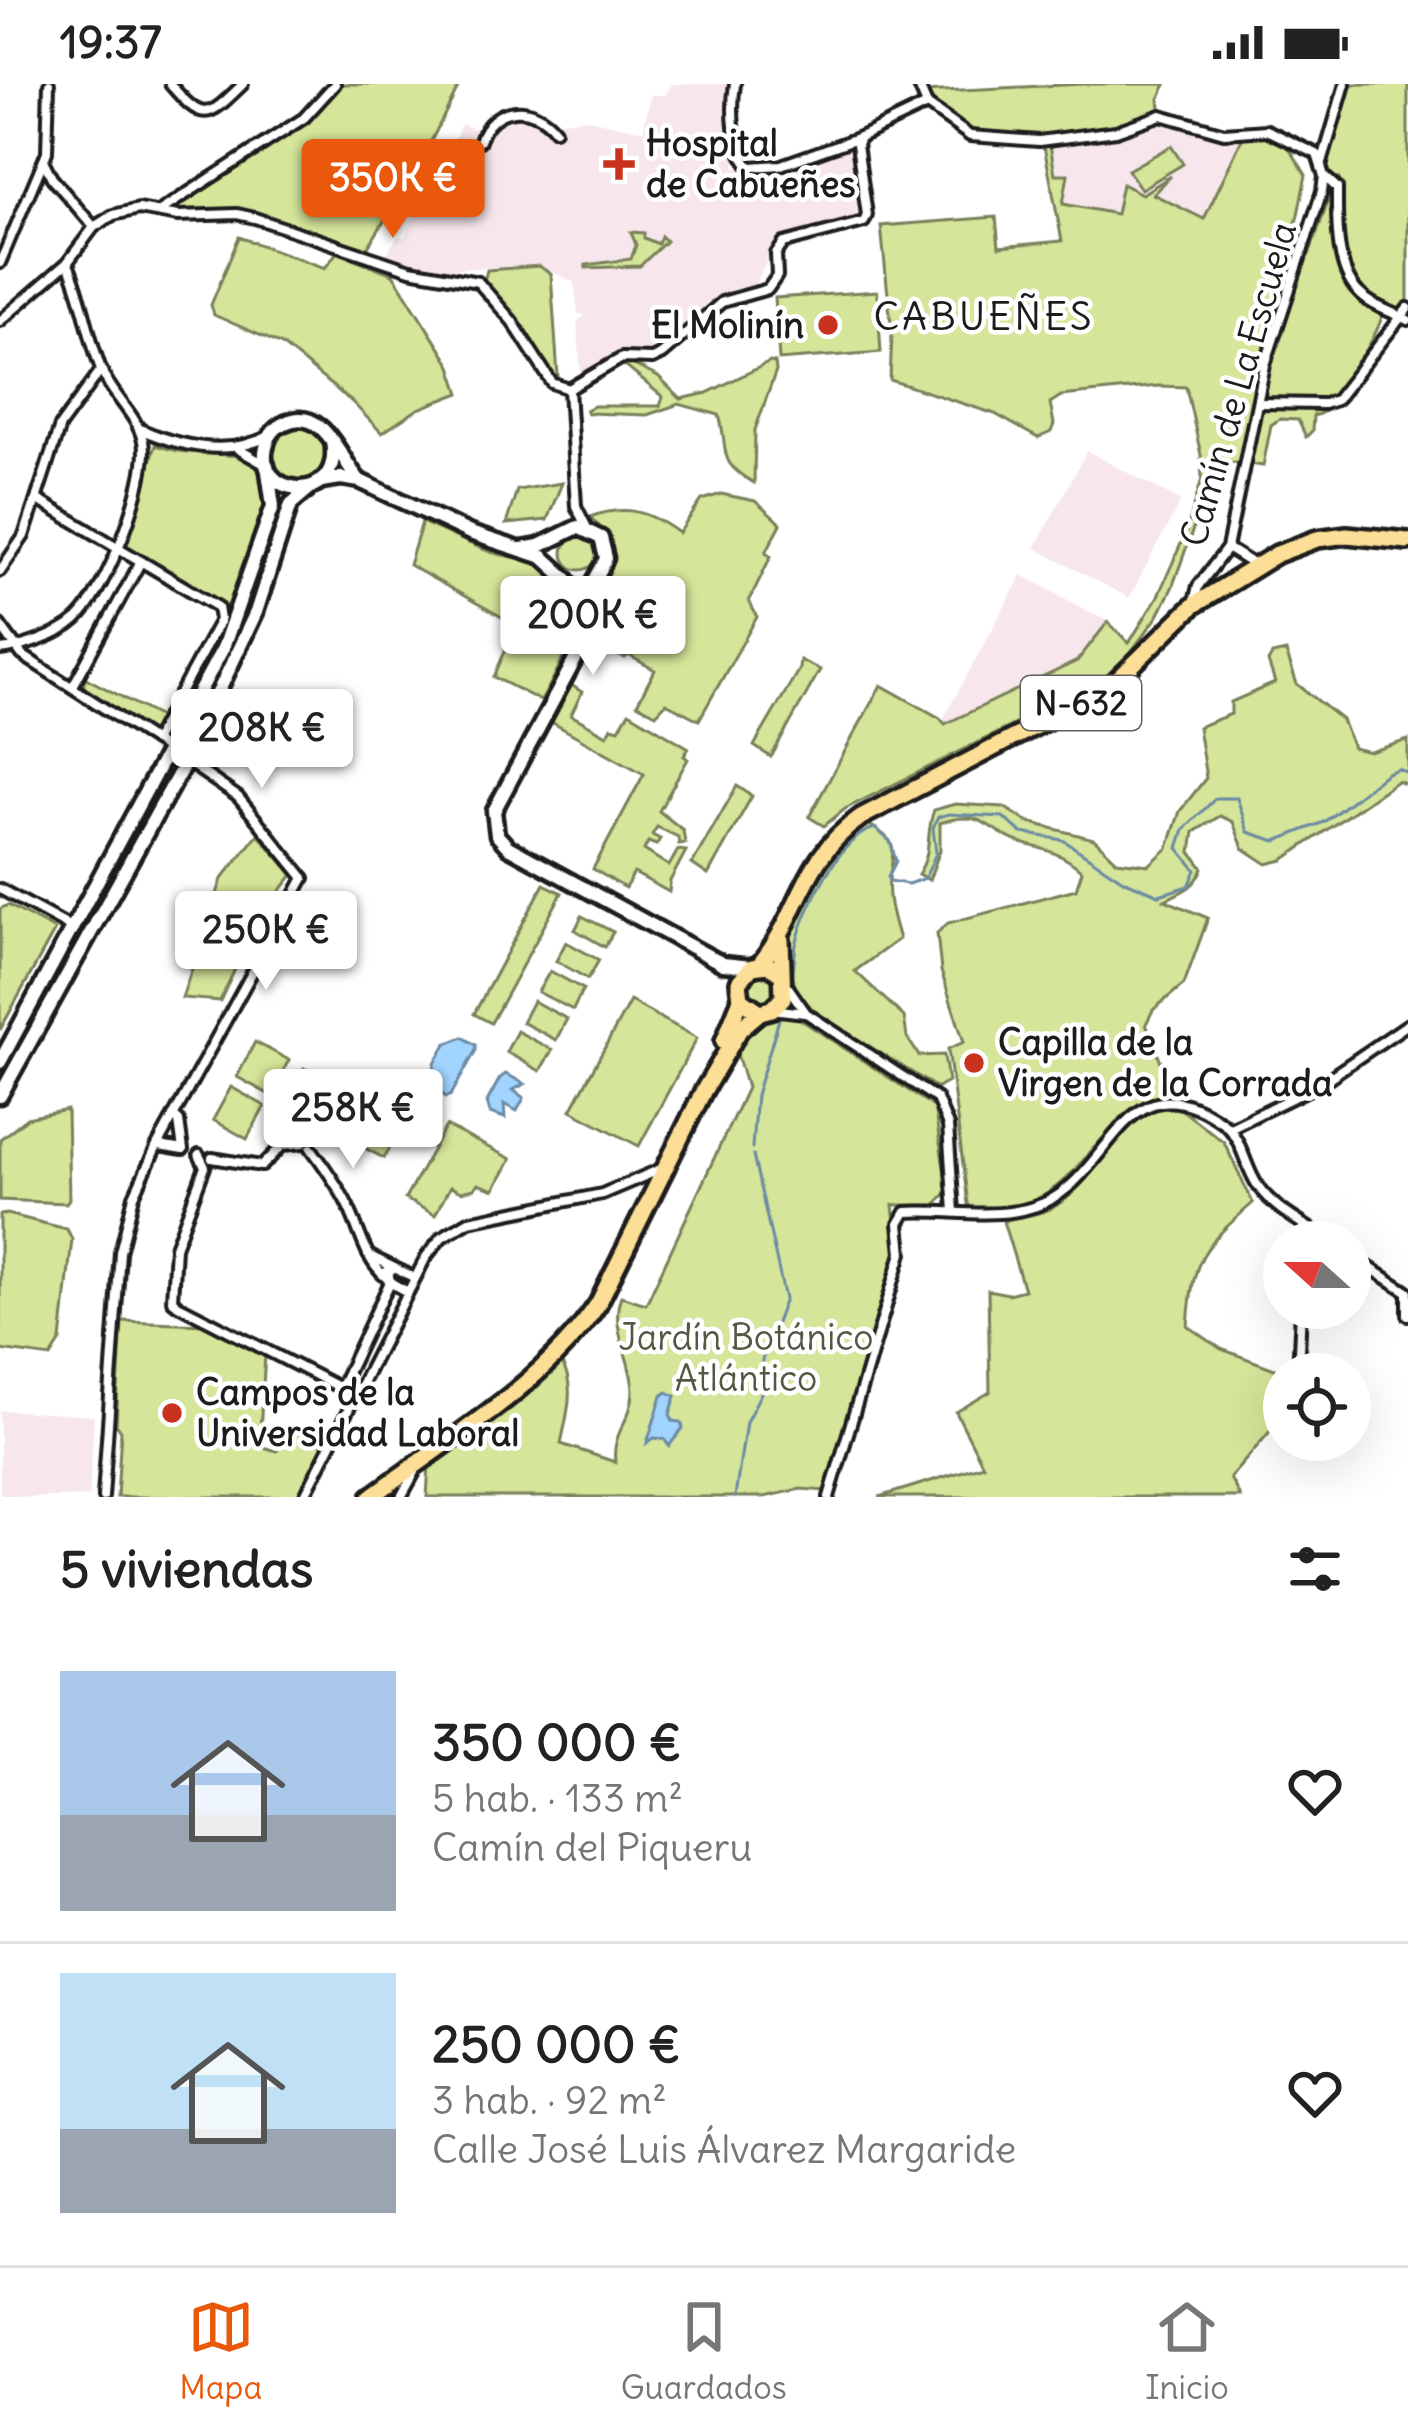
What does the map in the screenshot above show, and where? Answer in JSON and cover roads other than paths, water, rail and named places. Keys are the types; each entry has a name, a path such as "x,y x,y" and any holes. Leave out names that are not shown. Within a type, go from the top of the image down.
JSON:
{"highway":[{"name":"N-632","path":"756,966 784,924 808,872 844,829 1109,688 1195,605 1277,554 1331,537 1408,541"},
{"name":"N-632","path":"378,1496 538,1373 580,1331 740,1029 783,998 779,950 784,924"},
{"path":"766,1011 739,994 741,976 756,966 783,977"},
{"name":"N-632","path":"704,1090 739,994"}],"street":[{"path":"0,263 47,152 49,84"},
{"path":"170,84 192,109 205,114 217,110 243,84"},
{"path":"161,211 304,118 335,84"},
{"path":"735,84 737,139 744,164 750,167 781,165 927,105"},
{"path":"918,84 927,105 960,130 982,137 1039,141 1077,137 1161,115 1224,134 1267,130 1317,154 1322,164"},
{"path":"1322,164 1345,84"},
{"path":"481,140 488,124 512,111 541,116 555,130"},
{"path":"0,321 67,263 94,227 113,215 139,209 178,216 238,214 410,270 478,281 512,321 552,383 569,388 622,358 652,359 722,302 768,289 776,276 776,254 784,243 864,222 860,136"},
{"path":"43,161 94,227"},
{"name":"Camín de La Escuela","path":"1195,605 1198,586 1227,548 1264,365 1324,176 1322,164"},
{"path":"1258,403 1336,400 1406,315 1369,301 1352,284 1339,234 1336,188 1324,176"},
{"path":"5,652 72,624 82,614 119,546 145,468 139,428 101,370 80,291 67,263"},
{"path":"0,571 20,545 60,427 101,370"},
{"path":"569,388 577,506 588,529 605,546 606,558 585,606 586,635 494,811 494,828 499,839 723,964 756,966"},
{"path":"139,428 175,444 236,448 270,435 284,423 306,420 321,426 360,481"},
{"path":"0,1062 218,660 273,506 265,447 270,435"},
{"path":"0,1096 186,761 256,612 291,504 316,484 335,458 332,441"},
{"path":"236,448 267,465 279,482 298,489 341,478 360,481 470,533 522,549 555,566 585,606"},
{"path":"38,500 206,598 221,613 154,741"},
{"path":"555,566 552,554 577,506"},
{"path":"522,549 588,529"},
{"path":"1227,548 1256,566"},
{"path":"73,686 141,561"},
{"path":"567,579 584,581 601,571"},
{"path":"1,630 5,652"},
{"path":"5,652 73,686 171,752"},
{"path":"104,1497 120,1252 134,1196 304,878 238,797 186,761"},
{"path":"0,889 73,929"},
{"path":"723,964 739,994"},
{"path":"783,977 806,1013 937,1099 948,1126 954,1212"},
{"path":"766,1011 806,1013"},
{"path":"1230,1128 1320,1084 1408,1024"},
{"path":"829,1497 902,1253 901,1217 906,1212 1003,1214 1041,1204 1073,1183 1122,1123 1160,1102 1182,1101 1230,1128 1268,1198 1300,1221"},
{"path":"157,1146 183,1150 179,1121 173,1116"},
{"path":"157,1146 178,1131"},
{"path":"212,1158 262,1166 283,1145 307,1146 349,1208 364,1252 390,1282 408,1292"},
{"path":"199,1155 206,1167 184,1215 172,1265 172,1300 178,1305 340,1388 390,1282"},
{"path":"304,1497 415,1279 435,1245 454,1227 602,1194 666,1166"},
{"path":"364,1252 415,1279"},
{"path":"390,1282 386,1275 395,1268"},
{"path":"1371,1268 1408,1292 1408,1315"},
{"path":"403,1496 422,1460"}],"water":[{"path":"463,1037 476,1050 446,1097 432,1087 435,1063 446,1044"},
{"path":"506,1074 525,1084 513,1090 524,1098 517,1111 504,1104 505,1118 490,1113 487,1102"},
{"path":"667,1392 676,1396 670,1414 683,1428 669,1446 664,1439 647,1443 662,1396"}],"waterway":[{"path":"791,984 796,945 815,895 849,845 875,828 890,841 896,861 890,881 908,884 925,878 936,853 933,828 938,817 949,814 1003,817 1022,833 1063,840 1123,880 1159,895 1189,886 1196,870 1178,848 1184,829 1216,798 1237,798 1248,832 1276,841 1324,822 1387,773 1398,769 1408,773"},
{"path":"752,1148 756,1095 780,1016"},
{"path":"735,1497 746,1422 762,1391 762,1360 785,1299 753,1155"}],"place":[{"name":"Hospital de Cabueñes","path":"619,164"},
{"name":"El Molinín","path":"828,325"},
{"name":"Capilla de la Virgen de la Corrada","path":"974,1063"},
{"name":"Campos de la Universidad Laboral","path":"172,1413"}],"district":[{"name":"CABUEÑES","path":"984,316"}],"park label":[{"name":"Jardín Botánico Atlántico","path":"746,1358"}]}
